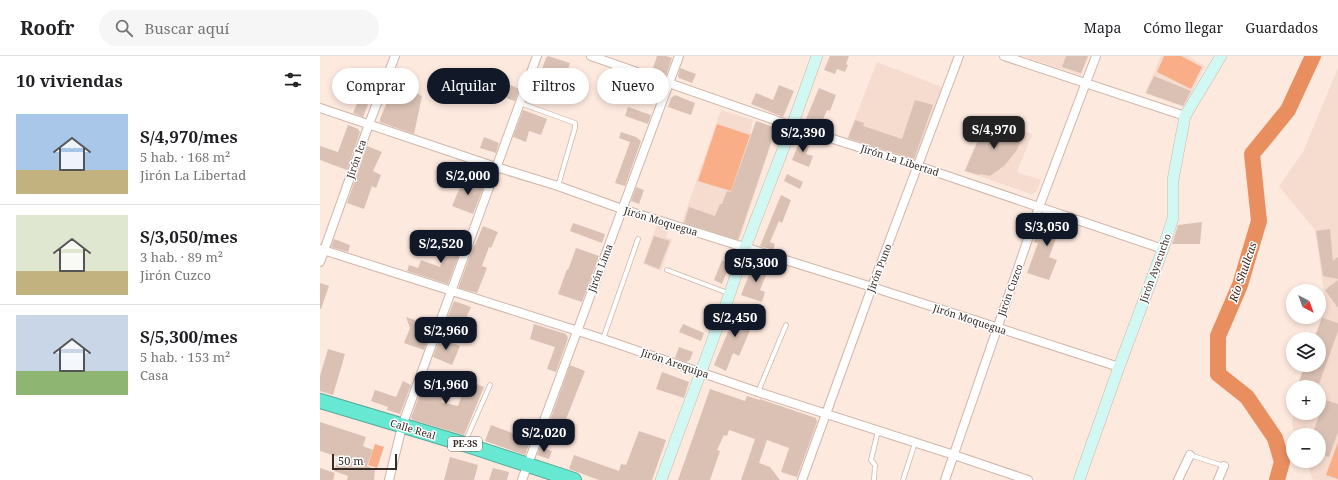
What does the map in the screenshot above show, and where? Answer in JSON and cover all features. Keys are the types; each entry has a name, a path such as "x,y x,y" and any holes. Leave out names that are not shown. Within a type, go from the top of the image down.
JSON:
{"highway":[{"name":"Calle Real","path":"320,401 464,444 574,480"}],"street":[{"name":"Jirón Ica","path":"320,262 322,250 395,56"},
{"path":"533,68 537,56"},
{"name":"Jirón La Libertad","path":"591,56 624,68"},
{"name":"Jirón Lima","path":"669,81 679,56"},
{"path":"661,480 730,293 745,248 817,56"},
{"name":"Jirón Puno","path":"802,480 872,287 959,56"},
{"path":"1004,56 1185,116"},
{"name":"Jirón Cuzco","path":"945,480 996,328 1039,207 1096,56"},
{"name":"Jirón Ayacucho","path":"1079,480 1173,218 1174,180 1185,116 1221,56"},
{"name":"Jirón La Libertad","path":"669,84 792,126 918,166 1163,249"},
{"path":"389,480 402,426 520,104"},
{"name":"Jirón Lima","path":"522,480 661,104"},
{"name":"Jirón Moquegua","path":"320,108 496,167 558,186 622,209 872,287 1119,367"},
{"name":"Jirón Arequipa","path":"322,250 603,339 758,392 916,442 1028,480"},
{"path":"1178,480 1190,455"},
{"path":"1218,480 1224,466"}],"lane":[{"path":"523,104 575,123 575,128 558,186"},
{"path":"603,339 638,239"},
{"path":"667,270 730,293"},
{"path":"758,392 786,325"},
{"path":"464,444 490,385"},
{"path":"874,480 875,465 871,460 878,430"},
{"path":"903,480 916,442"},
{"path":"1190,455 1224,466"}],"shaded area":[{"path":"1089,56 1081,75 1025,57"},
{"path":"1161,56 1188,56 1205,66 1184,107 1145,93"},
{"path":"1164,56 1181,56 1202,67 1191,89 1157,72"},
{"path":"877,62 942,87 916,161 847,139"},
{"path":"1338,68 1338,480 1313,480 1309,468 1326,468 1326,428 1293,428 1292,425 1292,420 1326,420 1326,380 1304,380 1312,372 1326,372 1326,332 1317,332 1319,324 1326,324 1326,284 1323,284 1315,230 1279,186 1303,152"},
{"path":"721,110 753,120 750,133 772,141 738,244 681,225"},
{"path":"986,121 1032,134 1017,172 1041,180 1036,192 1031,194 964,171"},
{"path":"717,124 750,135 731,191 698,181"},
{"path":"657,224 669,228 666,237 672,240 661,271 643,264"},
{"path":"1338,442 1338,479 1326,475"},
{"path":"375,444 384,447 377,468 368,465"}],"building":[{"path":"548,56 570,63 568,68 542,68"},
{"path":"657,56 672,58 669,68 653,68"},
{"path":"830,56 849,56 846,64 848,65 845,72 837,69 835,74 824,70"},
{"path":"1066,56 1088,56 1081,73 1062,67"},
{"path":"680,68 696,74 692,83 679,78"},
{"path":"1154,76 1191,91 1183,106 1146,93"},
{"path":"511,85 518,88 515,101 510,99"},
{"path":"779,85 794,91 783,117 751,104 756,93 773,100"},
{"path":"819,88 836,95 830,111 827,110 819,129 804,124"},
{"path":"419,95 422,96 414,134 380,122 386,104 419,104"},
{"path":"675,95 695,103 691,115 668,107 671,98"},
{"path":"915,100 933,105 914,159 848,138 855,120 864,123 863,126 902,139"},
{"path":"357,104 368,104 363,117 353,113"},
{"path":"628,107 651,115 648,124 625,116"},
{"path":"523,110 547,119 541,135 529,131 526,142 513,137"},
{"path":"756,121 776,128 738,240 684,223 689,207 715,216 727,191 731,192"},
{"path":"986,122 1024,133 1017,150 1005,165 990,176 965,171"},
{"path":"348,125 358,129 360,132 347,170 320,160 320,146 338,152"},
{"path":"621,132 636,137 641,141 625,186 615,183 630,142 619,138"},
{"path":"484,137 499,143 496,153 480,148"},
{"path":"801,138 811,141 806,154 813,156 809,167 792,160"},
{"path":"367,146 382,152 373,171 381,175 376,188 372,186 364,209 347,203"},
{"path":"787,174 803,182 800,189 784,181"},
{"path":"464,178 484,186 473,214 452,206"},
{"path":"636,187 644,190 639,204 631,201"},
{"path":"781,195 791,200 782,223 779,221 770,242 775,244 773,250 760,246"},
{"path":"1044,215 1070,224 1066,237 1058,234 1049,257 1057,260 1049,280 1027,273 1038,243 1034,242"},
{"path":"1202,222 1200,244 1172,244 1178,225"},
{"path":"573,223 605,234 602,243 570,231"},
{"path":"483,226 498,232 491,248 489,247 482,266 487,268 477,293 459,288 459,286 474,245"},
{"path":"1330,229 1333,261 1338,257 1338,279 1323,276 1316,231"},
{"path":"654,236 670,241 659,269 644,263"},
{"path":"452,237 464,241 448,284 407,271 409,265 418,268 421,260 440,267"},
{"path":"334,239 350,245 348,252 331,247"},
{"path":"576,248 599,256 582,302 558,294"},
{"path":"722,260 730,264 722,284 714,280"},
{"path":"754,262 769,268 760,290 765,292 762,302 741,295"},
{"path":"1338,280 1338,308 1326,291 1326,289"},
{"path":"320,283 329,286 321,309 320,309"},
{"path":"454,301 471,307 463,325 447,319"},
{"path":"738,308 756,316 739,356 733,353 726,371 714,365"},
{"path":"406,317 432,326 424,350 404,343 410,328"},
{"path":"1326,319 1338,323 1338,331 1326,365 1326,332 1317,332 1320,324 1326,324"},
{"path":"534,324 566,334 568,338 556,372 547,369 555,347 530,339"},
{"path":"683,324 704,333 701,341 679,332"},
{"path":"440,338 460,346 452,365 433,357"},
{"path":"679,347 693,352 690,360 686,362 675,358"},
{"path":"328,349 345,354 333,395 320,391 320,376"},
{"path":"570,365 585,371 559,437 546,432"},
{"path":"429,372 450,380 441,402 458,406 467,380 484,387 464,435 413,420 411,418"},
{"path":"662,372 689,382 684,398 656,389"},
{"path":"1302,372 1323,372 1320,380 1300,380"},
{"path":"403,381 411,385 400,414 387,410 388,407 371,401 375,390 396,397"},
{"path":"710,389 745,401 747,396 760,399 816,418 817,422 797,477 781,472 789,448 767,440 759,463 770,467 780,480 741,480 755,439 729,430 727,436 724,435 717,450 720,451 710,480 678,480"},
{"path":"1326,400 1338,404 1338,432 1329,457 1326,456 1326,428 1315,428 1318,420 1326,420"},
{"path":"521,418 537,424 525,455 485,441 491,425 515,434"},
{"path":"320,422 366,437 363,446 373,450 367,466 375,469 374,480 347,480 348,476 334,471 339,457 320,451"},
{"path":"639,431 666,440 652,480 599,480 569,469 574,455 619,471 621,464 626,465"},
{"path":"540,447 552,451 549,459 537,455"},
{"path":"450,457 478,465 474,480 444,480"},
{"path":"320,468 335,473 333,480 320,480"},
{"path":"493,468 509,472 507,480 489,480"}],"waterway":[{"name":"Río Shullcas","path":"1277,480 1282,462 1275,438 1247,397 1218,374 1218,336 1240,285 1259,221 1252,154 1288,110 1313,56"}]}
